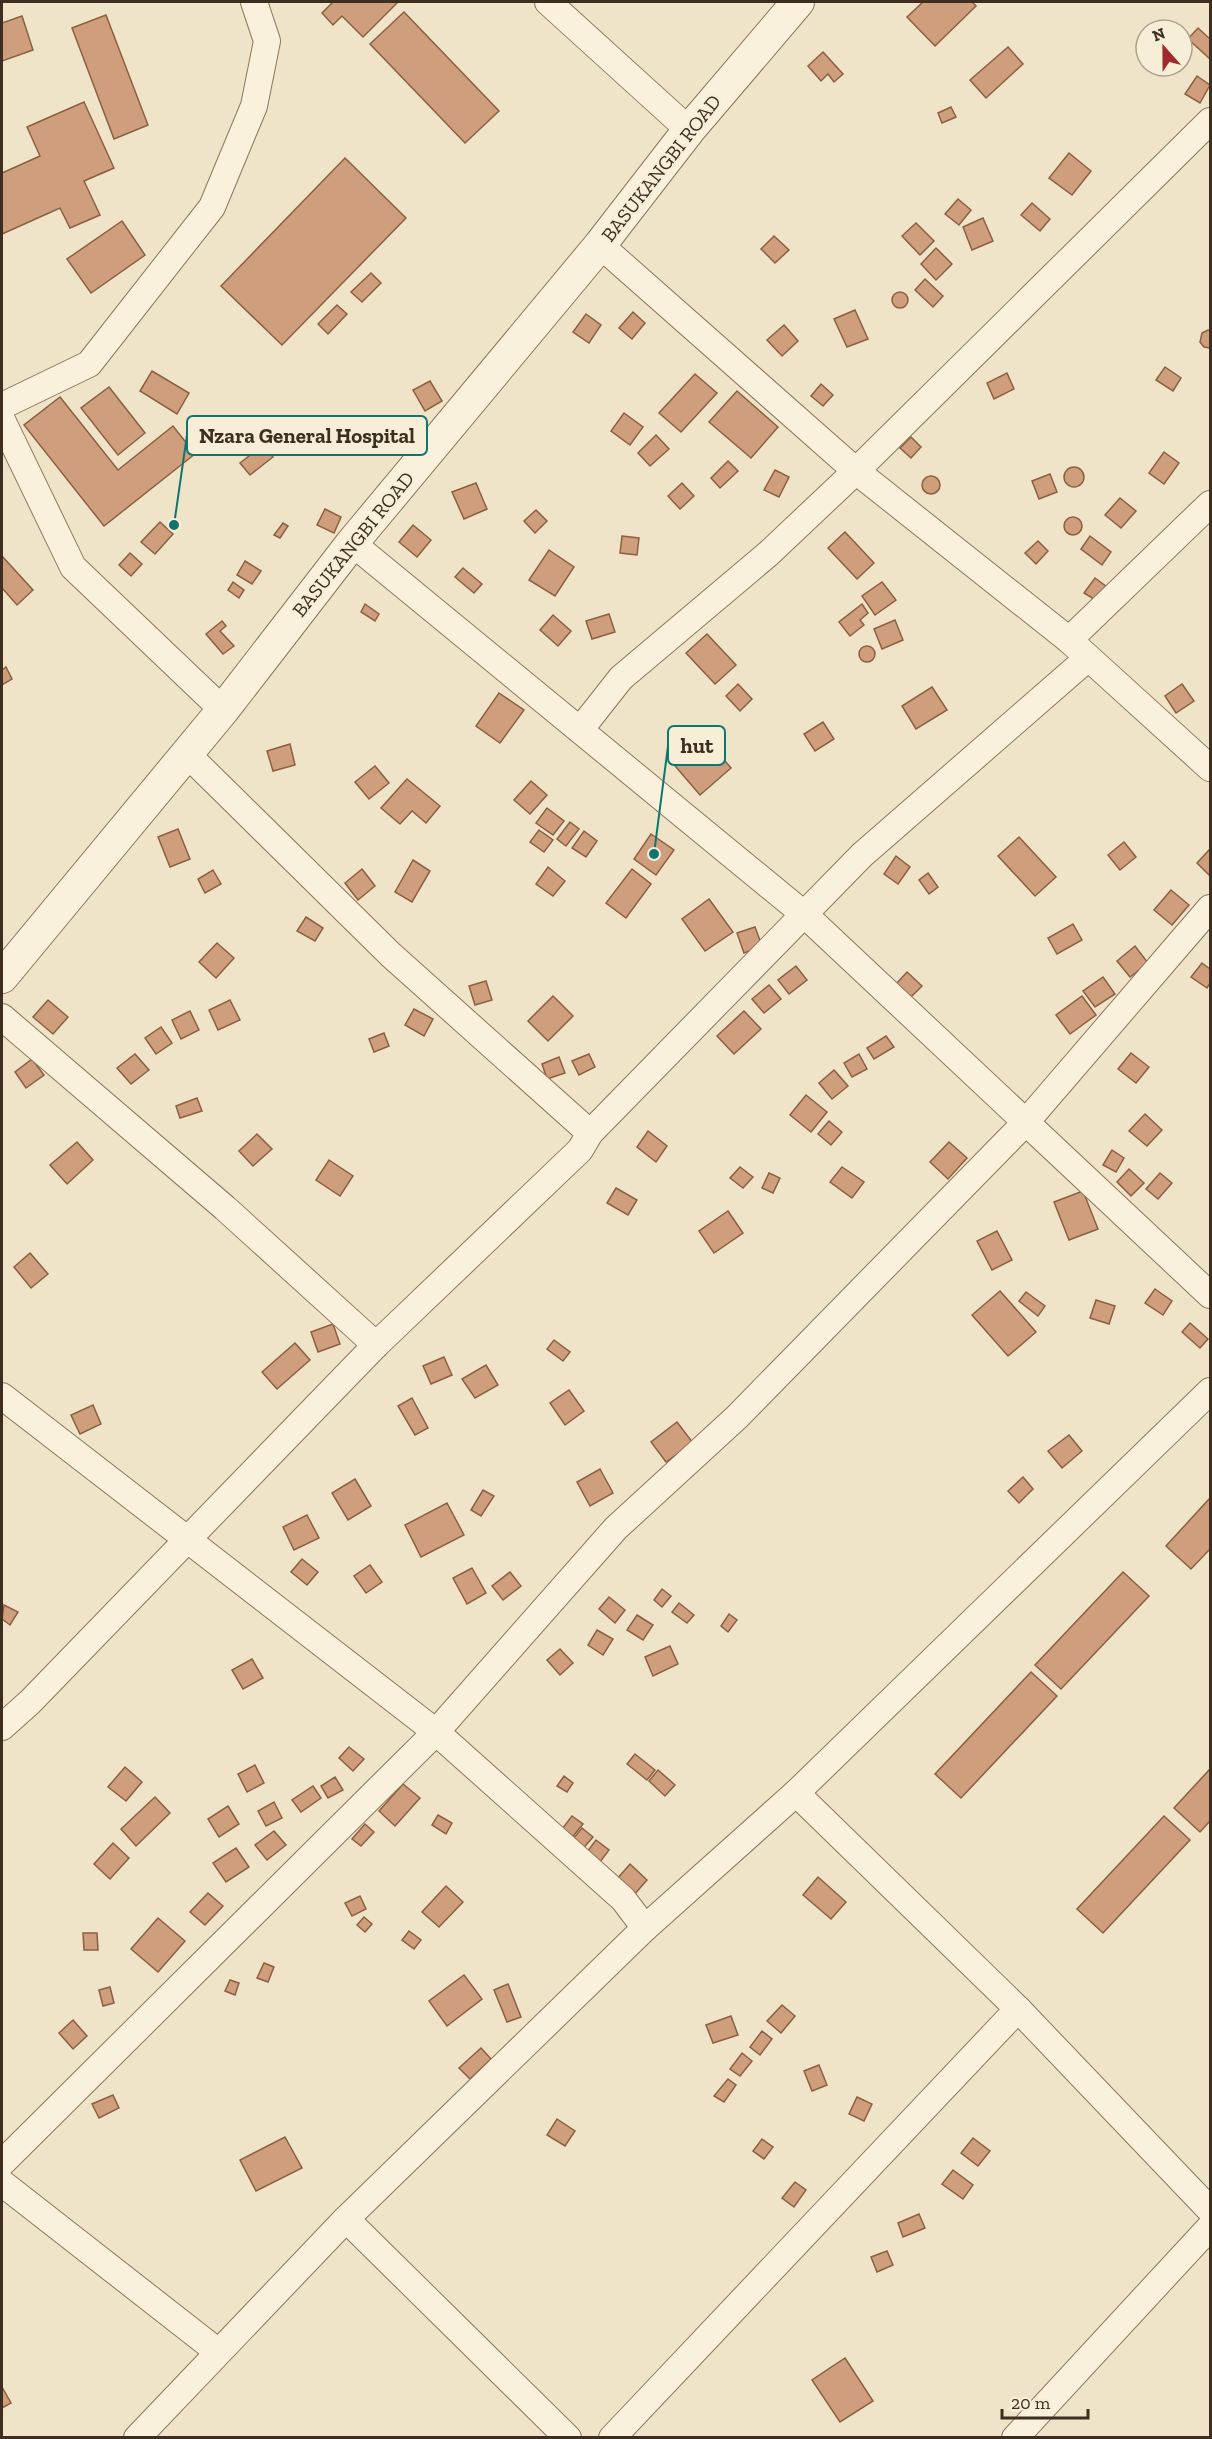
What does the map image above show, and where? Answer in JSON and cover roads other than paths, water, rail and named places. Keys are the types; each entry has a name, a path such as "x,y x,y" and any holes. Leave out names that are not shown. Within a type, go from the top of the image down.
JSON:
{"street":[{"path":"2,406 88,364 212,207 254,106 267,41 254,2"},
{"path":"548,2 689,130"},
{"name":"BASUKANGBI ROAD","path":"2,977 223,711 352,543 600,245 689,130 798,2"},
{"path":"580,730 621,678 768,554 856,471 1210,121"},
{"path":"600,245 856,471 1069,640 1210,768"},
{"path":"2,420 73,567 223,711"},
{"path":"1069,640 1210,504"},
{"path":"352,543 805,915 1210,1295"},
{"path":"2,1727 30,1702 376,1345 580,1150 590,1133 862,855 1088,658"},
{"path":"187,753 391,955 590,1133"},
{"path":"2,2163 436,1732 616,1528 737,1417 1026,1122 1210,908"},
{"path":"2,1017 225,1208 376,1345"},
{"path":"137,2438 217,2351 346,2219 645,1928 796,1793 1210,1392"},
{"path":"2,1396 436,1732 623,1899 645,1928"},
{"path":"796,1793 1018,2009 1210,2210"},
{"path":"612,2438 1018,2009"},
{"path":"2,2183 217,2351"},
{"path":"346,2219 568,2438"},
{"path":"1015,2438 1210,2227"}],"place":[{"name":"Nzara General Hospital","path":"174,525"},
{"name":"hut","path":"654,854"}]}
